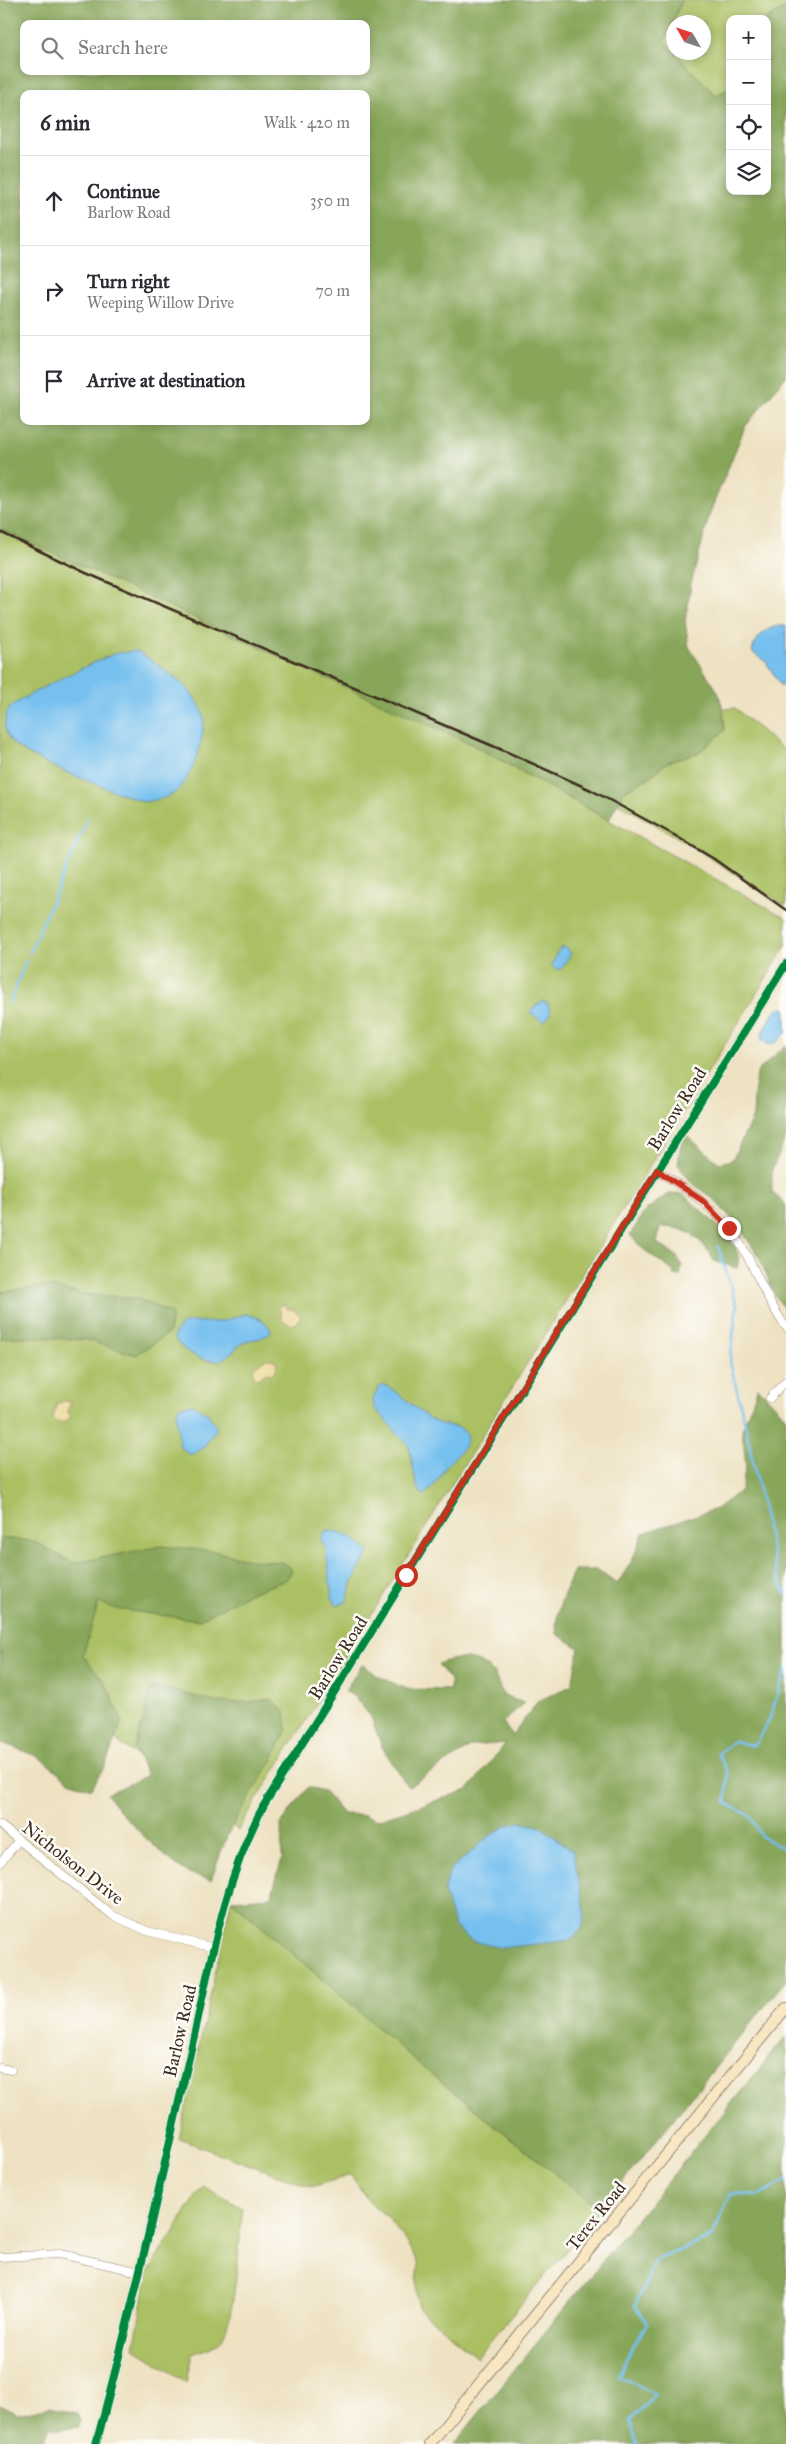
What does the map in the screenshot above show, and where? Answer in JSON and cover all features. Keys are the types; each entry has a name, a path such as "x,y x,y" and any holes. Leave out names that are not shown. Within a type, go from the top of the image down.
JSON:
{"main road":[{"name":"Terex Road","path":"430,2444 786,2008"}],"street":[{"name":"Barlow Road","path":"96,2444 140,2272 214,1948 234,1873 264,1805 786,964"},
{"path":"657,1170 703,1201 729,1228 748,1258 772,1307 786,1327"},
{"path":"770,1398 786,1380"},
{"name":"Nicholson Drive","path":"0,1825 122,1921 147,1931 214,1948"},
{"path":"0,1863 19,1840"},
{"path":"0,2068 11,2070"},
{"path":"0,2257 60,2254 140,2272"}],"green space":[{"path":"0,0 682,0 676,15 666,15 666,37 664,42 666,44 666,60 681,60 716,96 726,90 726,195 771,195 771,16 786,8 786,376 745,427 711,510 691,584 685,622 689,647 718,692 723,709 725,730 698,753 668,762 648,778 624,791 609,820 473,745 0,529"},
{"path":"682,0 786,0 786,8 771,16 726,15 726,90 716,96 681,60 711,60 711,15 676,15"},
{"path":"0,529 284,657 411,711 786,918 786,946 238,1830 0,1655"},
{"path":"735,708 786,752 786,906 674,835 619,804 624,791 648,778 668,762 698,753 725,730 723,709"},
{"path":"786,1045 786,1137 772,1169 772,1192 786,1205 786,1312 774,1293 759,1257 738,1225 712,1198 692,1183 678,1165 681,1143 686,1135 719,1163 732,1160 753,1117 755,1081 758,1071"},
{"path":"668,1194 683,1194 717,1225 735,1246 739,1258 737,1268 714,1261 704,1246 692,1235 669,1227 660,1227 657,1243 677,1256 682,1266 680,1276 673,1275 674,1272 642,1248 630,1235 645,1211"},
{"path":"44,1286 89,1295 137,1298 172,1314 169,1333 136,1355 87,1340 30,1337 0,1338 0,1292"},
{"path":"758,1387 786,1417 786,1980 600,2210 430,2073 231,1900 271,1897 282,1859 281,1824 308,1787 324,1791 343,1814 365,1815 377,1820 468,1790 506,1743 472,1746 408,1787 382,1747 371,1717 355,1697 345,1691 362,1664 378,1676 406,1689 450,1690 450,1680 438,1664 459,1659 474,1660 481,1663 493,1672 501,1690 506,1696 524,1703 503,1722 512,1736 538,1701 572,1685 579,1648 557,1634 556,1626 561,1601 574,1570 597,1570 617,1584 632,1561 643,1533 716,1509 741,1490 746,1466 742,1430"},
{"path":"0,1538 33,1541 73,1563 162,1546 213,1551 251,1560 281,1562 289,1566 292,1571 286,1580 253,1592 198,1620 115,1609 99,1602 83,1655 105,1682 122,1720 105,1766 91,1789 69,1781 39,1757 0,1742"},
{"path":"153,1687 176,1690 205,1699 227,1703 271,1699 285,1712 287,1729 272,1761 227,1836 211,1880 189,1873 168,1859 133,1825 107,1794 147,1776 134,1748 144,1718 148,1695"},
{"path":"231,1900 430,2073 600,2210 477,2357 419,2309 416,2290 419,2264 408,2243 386,2216 369,2202 351,2175 311,2187 179,2139"},
{"path":"786,2036 786,2444 454,2444"},
{"path":"203,2186 243,2208 236,2280 229,2321 217,2344 192,2354 186,2382 134,2348 148,2272"},
{"path":"0,2405 18,2414 49,2407 77,2414 80,2421 79,2427 60,2429 50,2427 43,2440 45,2444 0,2444"}],"sand":[{"path":"284,1304 287,1309 293,1309 301,1316 295,1324 291,1325 282,1320 279,1308"},
{"path":"266,1359 272,1359 277,1363 276,1370 272,1374 266,1373 257,1378 253,1374 254,1367"},
{"path":"64,1401 71,1402 67,1411 71,1416 65,1422 55,1422 52,1417 57,1404"}],"water":[{"path":"786,626 786,681 781,686 766,662 752,652 756,641 764,632 774,627"},
{"path":"137,651 169,673 185,687 201,708 204,717 200,745 189,775 172,795 144,802 52,766 19,748 10,740 5,728 5,719 10,708 15,704 106,657 117,653"},
{"path":"563,947 568,949 571,954 561,969 555,969 552,965 557,953"},
{"path":"543,1001 548,1004 551,1013 544,1022 530,1013 534,1007"},
{"path":"786,1008 786,1033 777,1042 770,1045 762,1041 762,1033 776,1009"},
{"path":"246,1314 264,1322 271,1331 262,1337 243,1343 221,1360 208,1360 194,1355 181,1347 174,1337 177,1330 185,1323 219,1322"},
{"path":"384,1385 398,1393 431,1419 441,1424 461,1429 466,1434 467,1438 464,1447 447,1465 434,1486 423,1495 417,1487 409,1446 374,1407 373,1400 379,1387"},
{"path":"192,1404 208,1414 217,1428 203,1448 191,1455 180,1447 176,1415 179,1406"},
{"path":"332,1531 352,1538 369,1552 353,1581 346,1602 337,1606 332,1597 326,1549 321,1540 325,1532"},
{"path":"520,1822 541,1827 573,1851 585,1913 582,1927 571,1940 501,1948 472,1941 455,1927 444,1892 450,1870 491,1835 507,1825"}],"waterway":[{"path":"30,952 88,818"},
{"path":"10,1002 26,961"},
{"path":"718,1247 737,1305 730,1362 777,1575 786,1594"},
{"path":"786,1668 770,1718 754,1746 734,1741 718,1754 728,1773 726,1803 750,1816 762,1837 786,1850"},
{"path":"637,2444 630,2421 655,2394 619,2376 627,2356 647,2323 635,2306 656,2260 712,2237 731,2193 759,2195 786,2181"}],"railway":[{"path":"0,532 86,573 507,752 591,790 714,859 786,910"}],"cycle path":[{"path":"96,2444 144,2251 218,1928 237,1865 250,1835 264,1805 786,964"}],"route":[{"path":"406,1575 657,1170 703,1201 716,1212 729,1228"}]}
